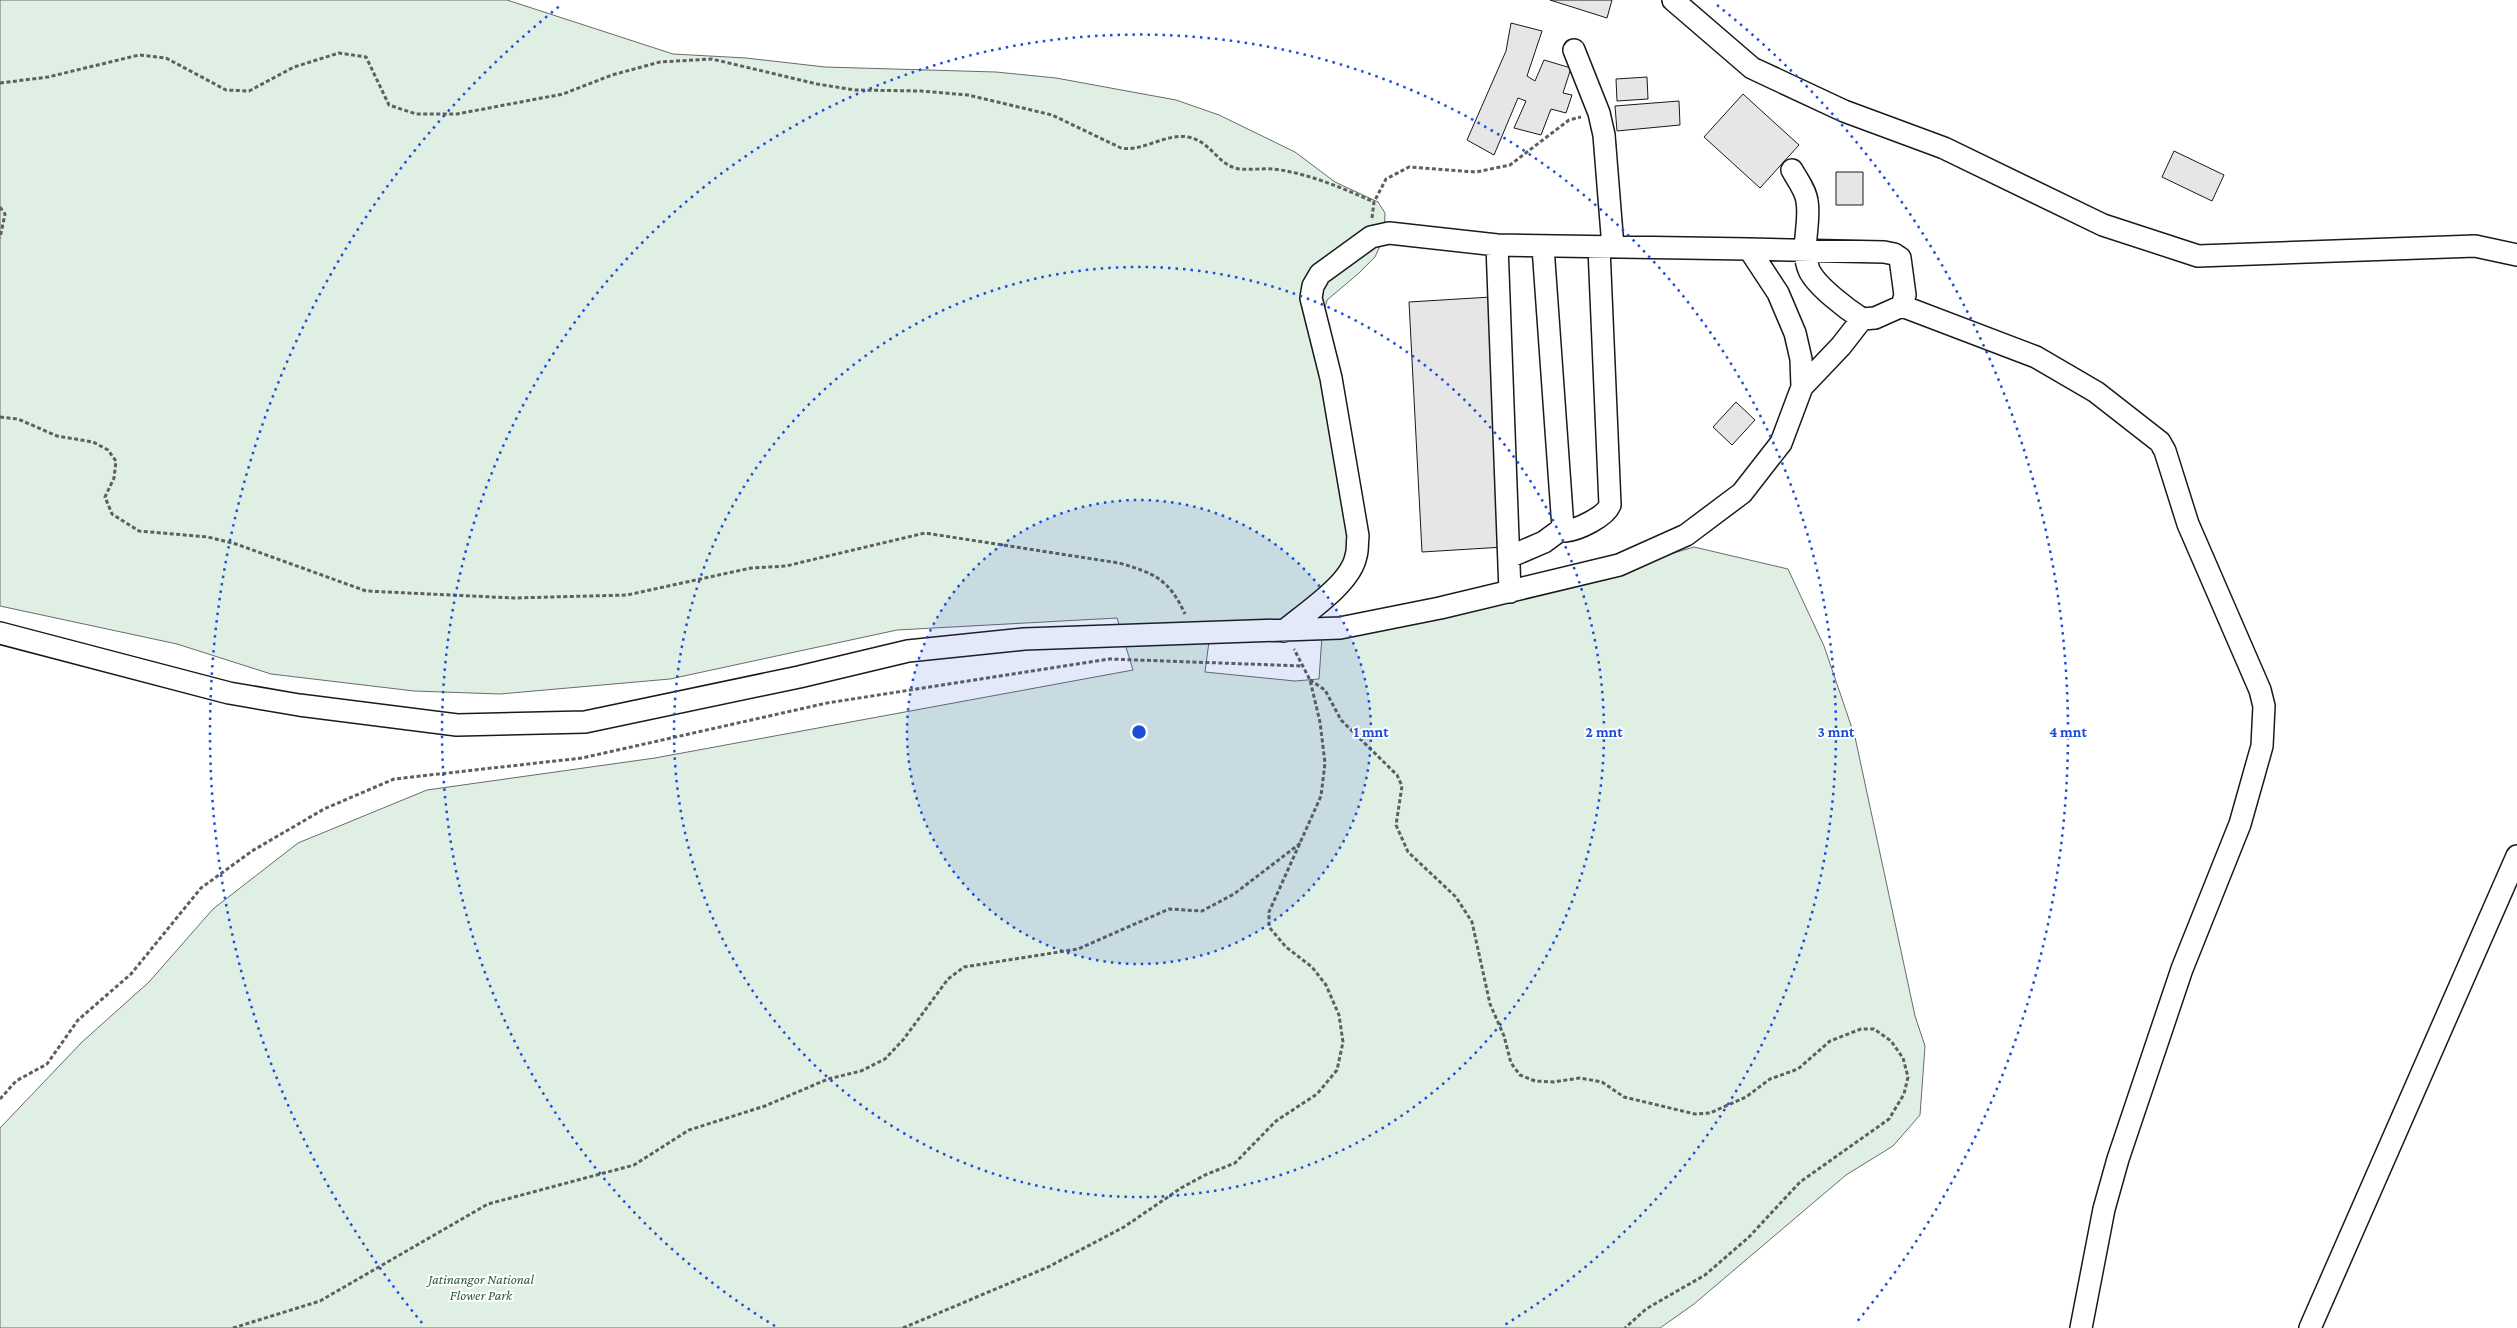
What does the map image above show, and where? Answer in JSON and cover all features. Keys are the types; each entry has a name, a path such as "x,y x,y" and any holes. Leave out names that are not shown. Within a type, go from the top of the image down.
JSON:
{"street":[{"path":"1673,0 1752,68 1844,111 1944,148 2103,225 2198,256 2475,246 2517,255"},
{"path":"1563,528 1568,531 1602,515 1607,511 1610,504 1604,135 1599,113 1574,50"},
{"path":"1792,170 1807,198 1808,215 1805,235 1809,270 1836,301 1862,319 1875,318 1902,306 2036,357 2096,392 2160,442 2165,451 2188,524 2253,673 2264,706 2262,746 2240,824 2182,969 2116,1167 2104,1209 2081,1328"},
{"path":"1284,631 1330,593 1347,576 1356,557 1358,536 1331,378 1311,298 1313,286 1320,274 1371,237 1389,234 1497,245 1543,247 1806,249 1894,254 1900,258 1902,266 1904,295 1902,306"},
{"path":"1497,245 1510,592"},
{"path":"1543,247 1563,528"},
{"path":"0,633 229,693 308,707 457,725 585,722 789,679 908,651 1024,639 1340,628 1510,592 1619,565 1686,534 1742,493 1781,443 1802,387 1801,359 1795,333 1778,294 1750,250"},
{"path":"1802,387 1841,346 1862,319"},
{"path":"1509,557 1544,542 1563,528"},
{"path":"2310,1328 2517,856"}],"path":[{"path":"0,83 48,77 139,55 166,58 226,90 249,91 294,67 339,53 366,57 389,106 416,114 457,114 563,94 612,75 660,62 712,59 817,84 855,90 921,91 968,95 996,101 1052,115 1121,148 1132,150 1154,142 1186,137 1204,142 1235,168 1274,169 1332,184 1374,202"},
{"path":"1370,225 1374,202 1386,179 1409,168 1476,172 1510,165 1569,120 1599,113"},
{"path":"0,207 5,214 0,238"},
{"path":"0,417 18,419 57,436 93,442 108,450 116,461 114,478 105,497 112,514 139,531 208,537 236,544 366,591 514,598 627,595 705,576 750,568 786,566 925,533 1119,563 1146,571 1165,582 1177,596 1194,632"},
{"path":"903,1328 1048,1267 1124,1227 1205,1174 1235,1164 1276,1121 1317,1094 1337,1070 1343,1042 1339,1015 1326,985 1312,967 1286,948 1270,927 1269,912 1321,796 1325,763 1320,722 1310,680 1284,631"},
{"path":"0,1099 16,1081 47,1064 78,1020 131,974 201,888 252,851 324,809 394,779 582,758 827,703 1109,659 1303,666"},
{"path":"1310,680 1325,690 1341,720 1397,775 1402,786 1396,824 1408,852 1456,897 1472,922 1490,1004 1504,1036 1511,1063 1520,1075 1534,1081 1554,1082 1580,1078 1602,1082 1624,1097 1695,1114 1710,1113 1746,1097 1770,1079 1798,1069 1830,1041 1861,1029 1874,1029 1891,1041 1903,1058 1908,1077 1904,1094 1889,1119 1800,1182 1749,1236 1705,1275 1646,1309 1625,1328"},
{"path":"233,1328 320,1301 488,1204 634,1165 689,1130 765,1106 828,1079 861,1071 885,1059 903,1040 948,979 964,967 1078,949 1169,909 1202,910 1234,894 1302,842"}],"green space":[{"name":"Jatinangor National Flower Park","path":"0,0 507,0 673,54 746,58 825,67 996,72 1056,78 1176,100 1219,115 1295,152 1335,182 1378,202 1385,213 1384,237 1375,257 1327,300 1323,316 1364,552 1322,613 1210,634 1205,672 1295,681 1319,679 1322,636 1486,608 1694,547 1788,569 1824,646 1855,737 1915,1016 1925,1046 1920,1115 1893,1146 1846,1175 1694,1304 1660,1328 0,1328 0,1128 82,1042 149,982 213,909 298,843 427,790 655,758 1133,670 1117,618 897,630 670,679 500,694 414,691 271,674 177,644 0,606"}],"building":[{"path":"1550,0 1612,0 1607,18"},
{"path":"1511,23 1542,31 1527,76 1535,81 1544,60 1571,68 1563,93 1572,95 1566,113 1551,109 1541,135 1514,128 1526,101 1518,98 1494,155 1467,140 1506,51"},
{"path":"1647,77 1648,99 1617,101 1616,79"},
{"path":"1743,94 1799,145 1760,188 1704,137"},
{"path":"1679,101 1680,125 1617,131 1615,106"},
{"path":"2174,151 2224,175 2212,201 2162,177"},
{"path":"1836,172 1863,172 1863,205 1836,205"},
{"path":"1491,297 1504,547 1422,552 1409,302"},
{"path":"1736,402 1755,420 1732,445 1713,427"}]}
